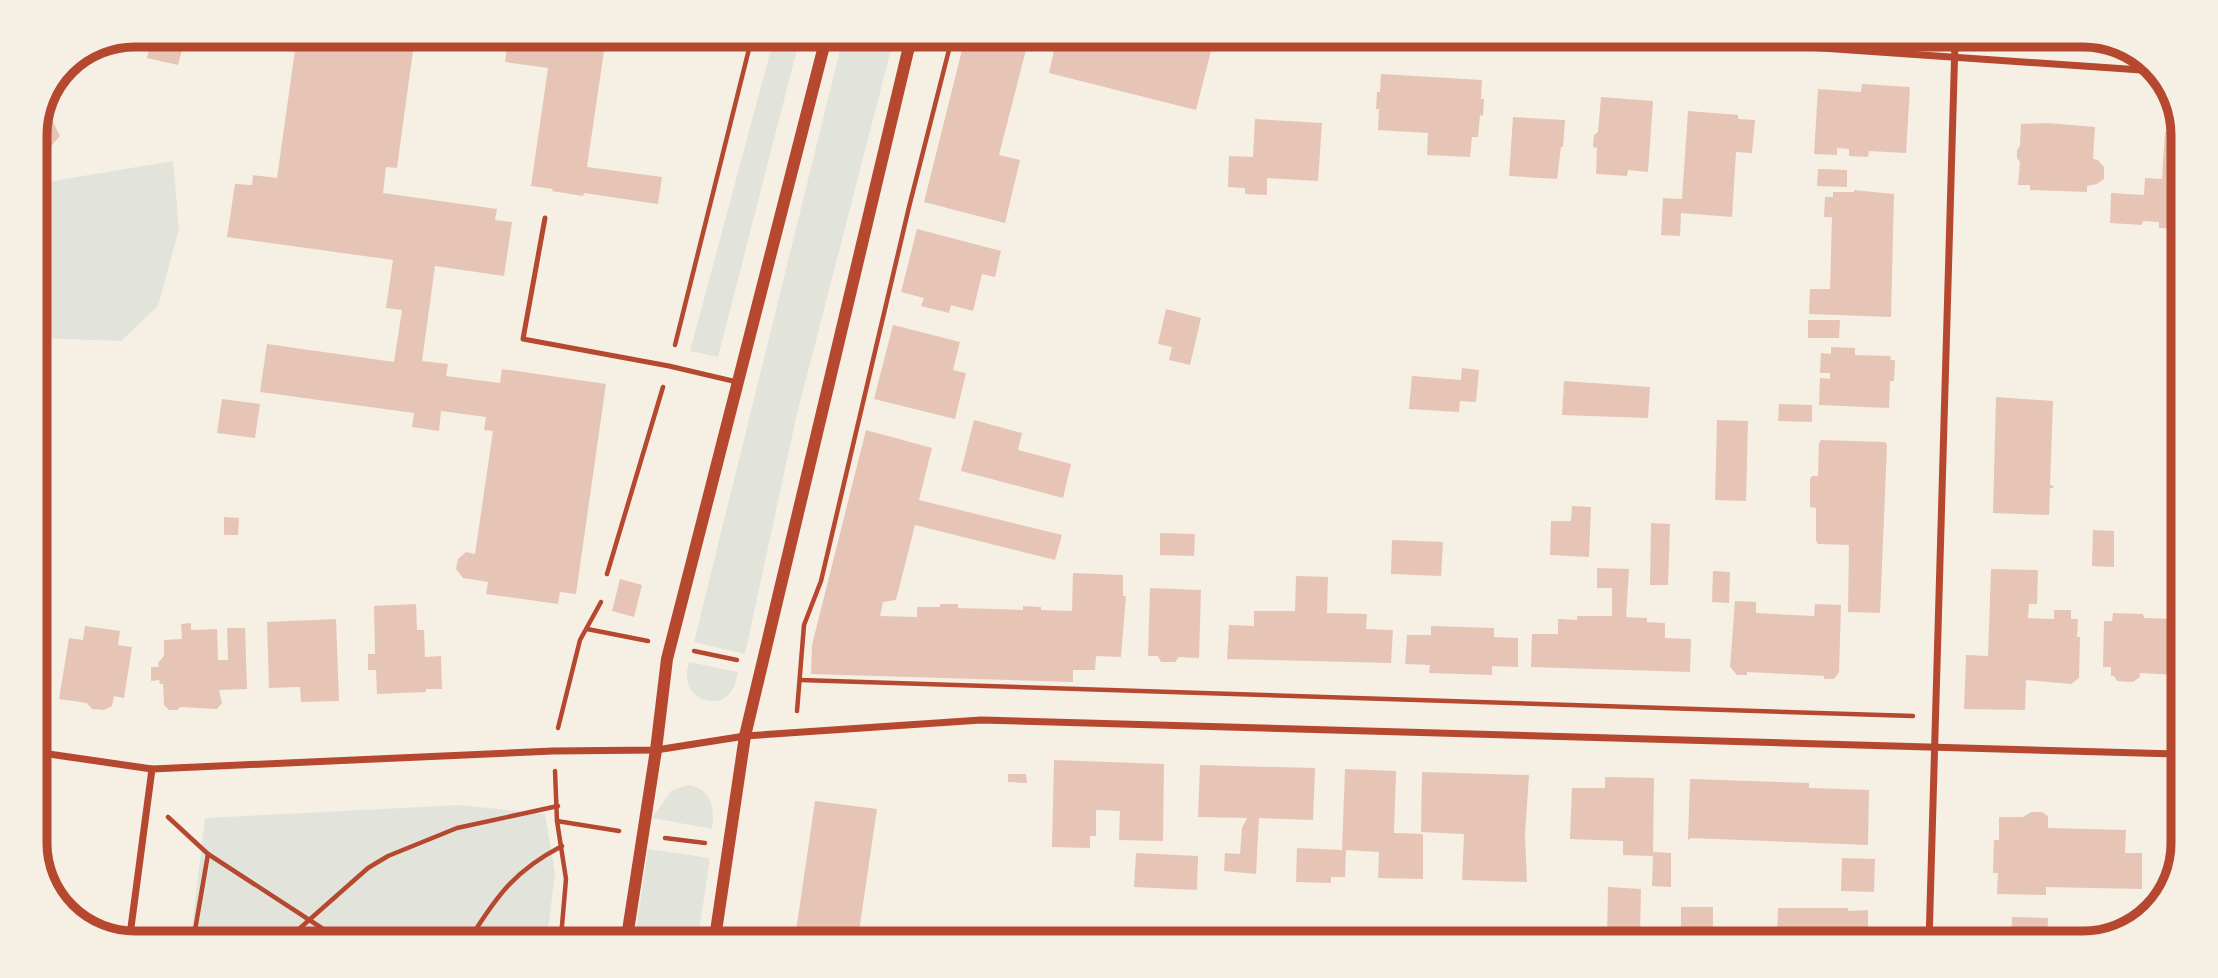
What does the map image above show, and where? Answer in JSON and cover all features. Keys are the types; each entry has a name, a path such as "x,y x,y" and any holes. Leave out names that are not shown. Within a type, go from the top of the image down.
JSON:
{"street":[{"path":"628,931 667,659 823,47"},
{"path":"716,931 745,736 909,47"},
{"path":"1812,47 2141,70"},
{"path":"1929,931 1954,47"},
{"path":"47,754 152,769 552,751 656,750 745,736 981,720 2171,754"},
{"path":"131,930 152,769"}],"lane":[{"path":"545,218 523,339 669,366 737,382"}],"path":[{"path":"607,574 669,366 749,47"},
{"path":"796,732 804,625 821,581 950,47"},
{"path":"800,680 1935,716"},
{"path":"147,797 208,854 326,931"},
{"path":"296,931 368,868 388,856 457,828 558,806"},
{"path":"475,931 508,883 534,861 562,846"},
{"path":"195,931 208,854"}],"shaded area":[{"path":"772,47 798,47 718,357 690,351"},
{"path":"841,47 892,47 796,418 745,654 694,642"},
{"path":"173,161 179,229 158,306 121,341 47,338 47,182"},
{"path":"689,662 738,672 731,692 714,701 696,695 687,679"},
{"path":"688,785 707,795 712,807 712,829 652,818 671,791"},
{"path":"460,805 545,814 555,873 548,931 192,931 205,818"},
{"path":"648,849 710,858 699,931 636,931"}],"building":[{"path":"149,47 183,47 178,65 147,58"},
{"path":"295,47 414,47 397,168 386,167 383,193 497,209 495,220 512,222 504,276 435,266 422,361 448,364 446,376 500,383 502,369 606,384 576,594 560,592 558,604 486,594 488,582 463,578 456,569 458,559 466,552 475,554 493,431 484,430 486,417 441,411 439,431 412,427 414,413 260,392 267,344 394,362 402,310 386,308 393,260 227,237 235,184 252,185 253,175 277,178"},
{"path":"507,47 605,47 587,167 662,177 658,204 584,193 583,196 531,186 548,68 505,62"},
{"path":"963,47 1027,47 999,155 1020,160 1005,223 924,202"},
{"path":"1044,47 1212,47 1196,110 1049,73 1054,50"},
{"path":"1381,74 1482,80 1483,116 1480,115 1478,137 1472,137 1470,157 1427,155 1428,133 1378,130 1379,109 1376,109"},
{"path":"1862,84 1910,87 1906,153 1869,151 1868,157 1849,156 1849,149 1837,148 1837,155 1814,154 1818,89 1861,92"},
{"path":"1601,97 1653,101 1648,172 1628,170 1627,176 1596,174 1597,147 1594,148 1593,145 1594,135 1598,132"},
{"path":"1688,111 1738,115 1738,119 1755,120 1752,153 1736,152 1732,217 1681,213 1680,236 1661,235 1663,198 1682,199"},
{"path":"50,115 60,136 51,146 49,156 47,130"},
{"path":"1513,117 1565,120 1557,179 1509,176"},
{"path":"1255,119 1322,123 1318,181 1267,178 1267,195 1245,194 1245,188 1228,187 1229,156 1253,157"},
{"path":"2021,124 2095,127 2093,159 2098,160 2104,167 2104,179 2087,186 2087,192 2030,190 2030,185 2018,185 2020,162 2017,150 2020,146"},
{"path":"2165,132 2171,132 2171,229 2159,228 2159,222 2143,221 2142,225 2110,223 2111,193 2144,195 2145,178 2162,179"},
{"path":"1818,169 1847,170 1847,187 1817,186"},
{"path":"1854,190 1894,194 1891,317 1809,314 1810,289 1830,289 1832,217 1824,217 1825,197 1833,197 1833,192"},
{"path":"917,229 1001,251 995,277 982,274 973,311 951,305 949,313 921,306 924,298 901,292"},
{"path":"1166,309 1201,318 1190,365 1169,360 1172,347 1158,344"},
{"path":"1808,320 1840,320 1839,338 1808,338"},
{"path":"893,325 960,342 953,370 966,373 955,419 874,399"},
{"path":"1831,347 1855,348 1855,355 1891,356 1890,360 1895,360 1894,381 1890,381 1889,408 1819,405 1820,378 1830,379 1830,373 1820,373 1821,353 1831,354"},
{"path":"1462,368 1479,370 1476,402 1460,401 1459,412 1409,409 1412,376 1461,380"},
{"path":"1564,381 1650,387 1648,418 1562,415"},
{"path":"1996,397 2053,401 2050,485 2054,486 2050,488 2049,515 1993,513"},
{"path":"222,399 260,404 255,438 217,433"},
{"path":"1779,404 1812,405 1812,422 1778,421"},
{"path":"974,420 1022,433 1018,450 1071,464 1063,498 961,471"},
{"path":"1717,420 1748,421 1746,501 1715,500"},
{"path":"866,430 932,448 919,500 1062,535 1055,560 915,525 896,600 883,602 880,616 917,617 917,607 940,607 940,604 958,604 958,608 1023,610 1023,606 1041,607 1041,610 1072,611 1073,573 1123,575 1123,596 1126,596 1121,657 1096,656 1095,670 1073,670 1073,682 811,674 812,645"},
{"path":"1821,440 1885,442 1887,445 1880,613 1848,612 1849,545 1818,544 1816,541 1816,508 1810,507 1810,479 1812,476 1818,476"},
{"path":"1572,506 1591,507 1589,557 1550,555 1551,521 1571,521"},
{"path":"224,517 239,518 238,535 224,535"},
{"path":"1651,523 1670,524 1668,585 1650,585"},
{"path":"2093,530 2114,531 2114,567 2092,566"},
{"path":"1160,533 1195,534 1194,556 1160,555"},
{"path":"1392,540 1443,542 1441,576 1391,574"},
{"path":"1597,568 1629,569 1626,617 1647,618 1647,622 1665,623 1665,638 1691,639 1690,672 1531,667 1532,634 1558,634 1558,619 1612,616 1612,588 1597,588"},
{"path":"1991,569 2038,570 2037,604 2029,604 2028,618 2054,619 2054,610 2071,610 2071,619 2078,619 2079,678 2071,684 2026,680 2025,710 1964,709 1966,655 1988,656"},
{"path":"1713,571 1730,572 1729,603 1712,602"},
{"path":"1296,576 1328,577 1327,613 1367,614 1366,629 1393,630 1391,663 1227,659 1229,625 1254,626 1254,611 1295,611"},
{"path":"620,579 642,585 634,617 612,611"},
{"path":"1150,588 1201,590 1199,658 1179,657 1175,662 1161,662 1158,656 1148,656"},
{"path":"1735,601 1756,602 1756,613 1814,616 1815,604 1841,605 1839,672 1834,679 1824,679 1824,676 1747,672 1747,675 1737,675 1730,667"},
{"path":"416,604 417,630 424,630 425,657 441,656 442,689 377,694 376,670 368,670 368,654 375,654 374,606"},
{"path":"2113,613 2171,619 2171,675 2140,673 2140,677 2133,682 2117,681 2111,676 2111,667 2103,667 2104,621 2112,621"},
{"path":"336,619 339,701 301,702 300,687 269,688 267,622"},
{"path":"191,623 191,630 217,629 218,660 228,660 227,628 245,628 247,689 219,690 222,703 217,709 180,707 177,710 169,710 164,705 163,684 160,684 159,680 151,681 151,667 159,667 158,663 164,656 164,640 182,639 181,624"},
{"path":"85,626 120,631 118,645 132,647 124,698 114,696 112,706 104,710 92,709 87,703 59,699 69,638 83,640"},
{"path":"1431,626 1494,628 1494,637 1518,638 1518,667 1492,666 1492,675 1429,673 1430,665 1405,664 1407,635 1431,635"},
{"path":"1054,760 1164,764 1163,841 1119,840 1120,811 1096,810 1096,836 1090,836 1090,848 1052,847"},
{"path":"1200,765 1315,768 1313,820 1259,818 1256,874 1224,871 1225,853 1240,854 1242,828 1247,818 1198,817"},
{"path":"1345,769 1396,771 1394,833 1423,834 1423,879 1378,878 1379,852 1346,850 1345,877 1331,877 1331,883 1296,882 1297,848 1342,850"},
{"path":"1422,772 1529,775 1525,835 1527,882 1462,880 1464,834 1421,832"},
{"path":"1008,774 1026,774 1027,783 1008,782"},
{"path":"1605,777 1654,778 1653,852 1671,853 1671,887 1652,886 1653,856 1623,855 1623,841 1570,839 1572,788 1605,788"},
{"path":"1690,779 1809,783 1809,788 1869,790 1868,845 1688,840"},
{"path":"815,801 877,809 859,931 796,931"},
{"path":"2031,812 2042,812 2048,816 2048,828 2126,830 2125,853 2142,853 2142,889 2046,887 2046,895 1997,894 1998,873 1993,873 1994,840 1999,840 1999,817 2023,817"},
{"path":"1136,853 1198,856 1197,890 1134,887"},
{"path":"1842,858 1875,859 1874,892 1841,891"},
{"path":"1608,887 1641,889 1640,931 1607,931"},
{"path":"1681,907 1713,907 1713,931 1681,931"},
{"path":"1778,908 1868,910 1868,927 1884,927 1884,931 1777,931"},
{"path":"2012,917 2048,918 2047,931 2011,931"}]}
